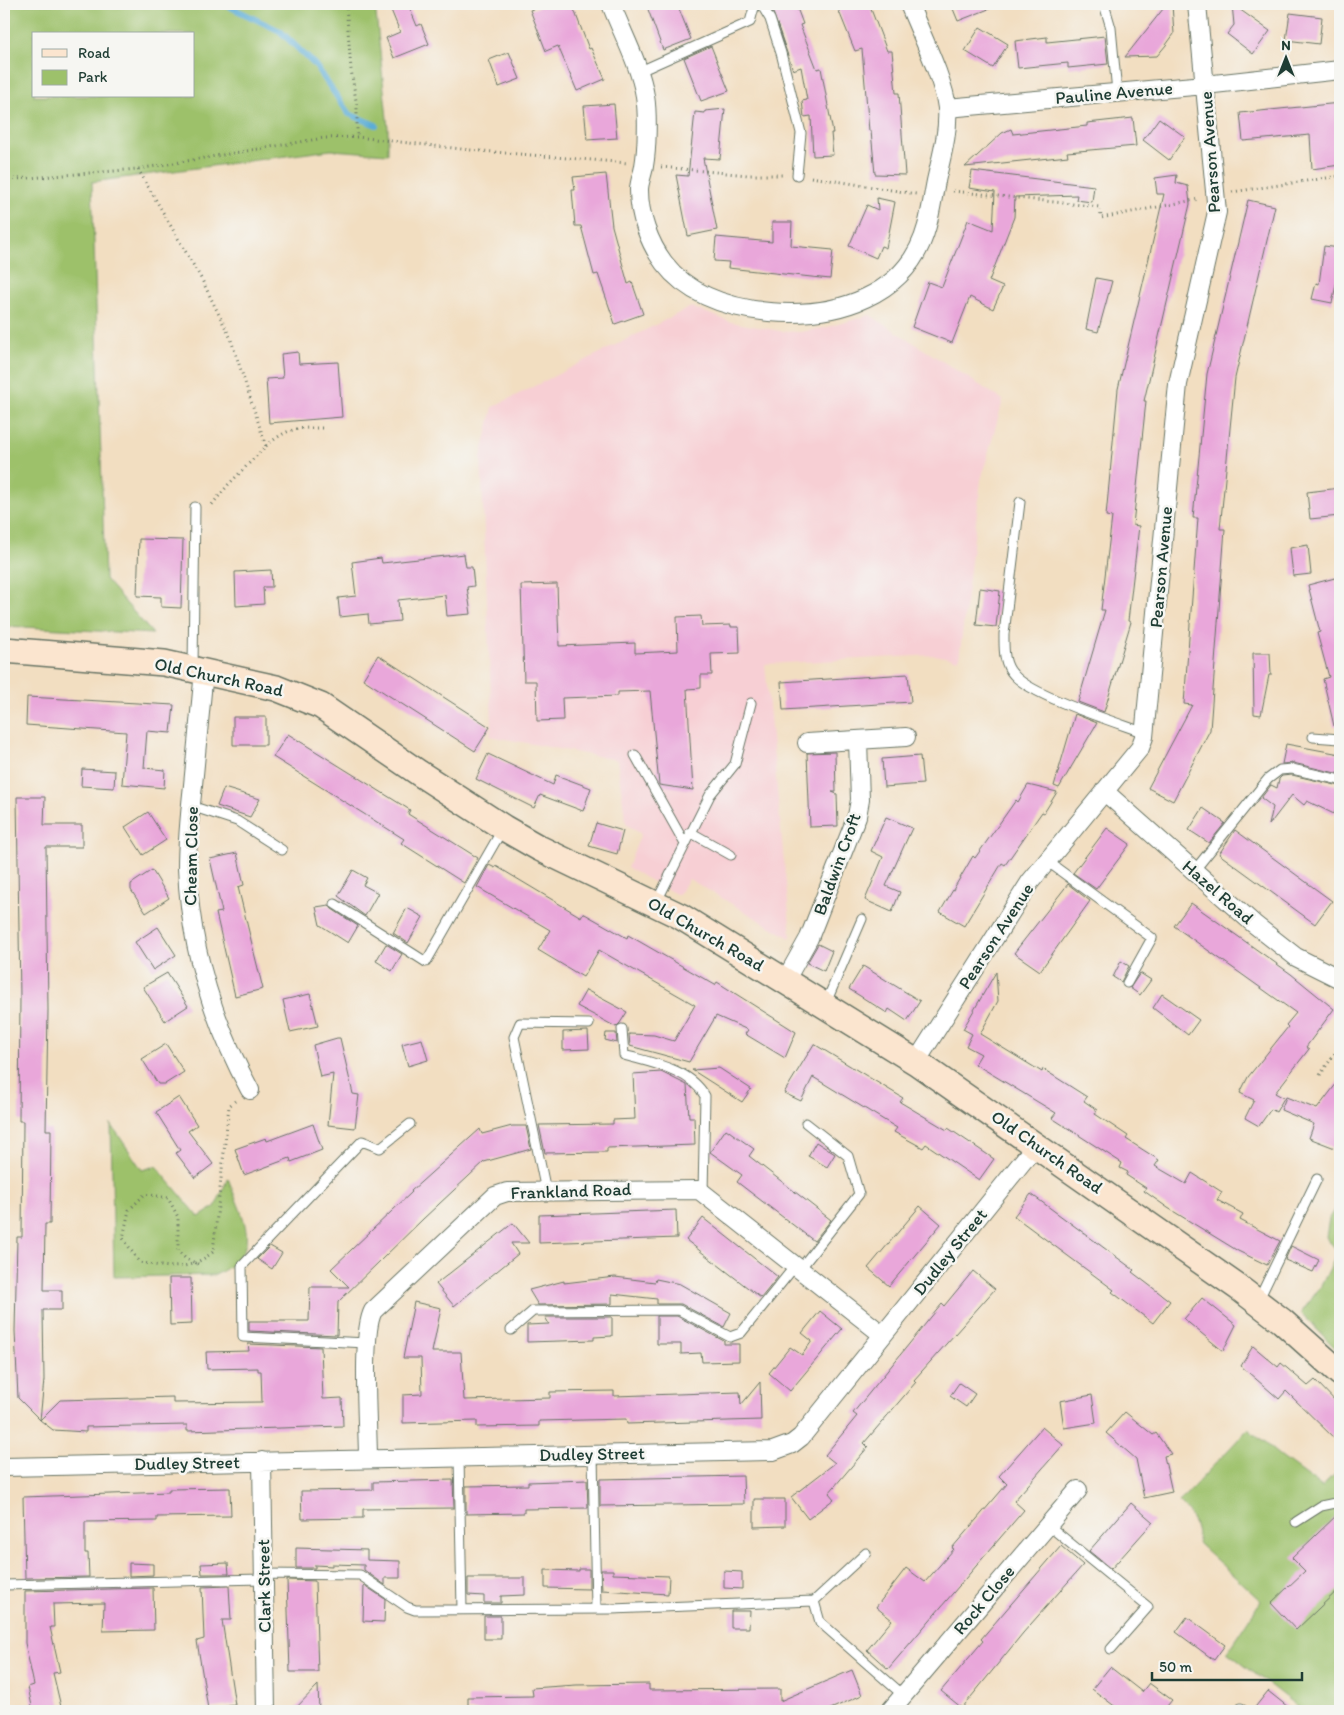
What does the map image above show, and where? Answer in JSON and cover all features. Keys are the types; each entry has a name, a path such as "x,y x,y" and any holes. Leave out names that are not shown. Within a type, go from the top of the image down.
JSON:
{"main road":[{"name":"Old Church Road","path":"4,650 130,659 198,670 276,688 321,706 426,778 504,828 539,848 656,903 916,1062 1258,1302 1340,1373"}],"street":[{"path":"611,4 638,72 645,96 644,164 639,189 642,217 652,242 664,262 677,278 694,290 720,303 758,311 815,313 845,308 867,298 890,283 918,247 927,226 947,128 947,108 909,4"},
{"name":"Pearson Avenue","path":"916,1062 1030,882 1140,748 1145,733 1178,384 1218,212 1197,4"},
{"name":"Pauline Avenue","path":"947,108 1206,85 1340,70"},
{"name":"Cheam Close","path":"198,670 187,867 191,920 201,973 214,1016 231,1056 250,1090"},
{"path":"807,743 906,737"},
{"name":"Baldwin Croft","path":"785,981 810,938 857,816 860,800 858,740"},
{"name":"Hazel Road","path":"1104,791 1254,924 1296,957 1340,979"},
{"name":"Dudley Street","path":"4,1467 773,1451 784,1448 801,1437 1036,1145"},
{"name":"Frankland Road","path":"368,1459 367,1343 368,1323 373,1311 495,1196 507,1192 691,1189 703,1193 883,1335"},
{"name":"Clark Street","path":"262,1461 266,1711"},
{"name":"Rock Close","path":"890,1711 1078,1490"}],"lane":[{"path":"638,72 750,22 755,4"},
{"path":"761,4 770,19 776,36 800,133 797,175"},
{"path":"1104,4 1111,28 1117,92"},
{"path":"1020,502 1004,634 1004,656 1013,674 1023,683 1070,705 1145,733"},
{"path":"195,507 198,670"},
{"path":"656,903 710,795 735,764 751,703"},
{"path":"1314,737 1340,739"},
{"path":"635,755 685,844"},
{"path":"1194,871 1268,779 1280,770 1292,769 1340,780"},
{"path":"191,806 238,821 282,850"},
{"path":"336,904 426,962 504,828"},
{"path":"690,832 731,855"},
{"path":"1047,861 1152,938 1127,983"},
{"path":"825,1006 862,919"},
{"path":"546,1191 514,1037 520,1023 590,1024"},
{"path":"622,1029 624,1055 687,1076 698,1085 705,1096 703,1193"},
{"path":"512,1330 533,1311 678,1310 730,1337 741,1333 859,1194 848,1156 806,1123"},
{"path":"367,1343 243,1337 242,1266 362,1141 380,1148 410,1124"},
{"path":"1258,1302 1317,1179"},
{"path":"592,1454 596,1609"},
{"path":"459,1457 462,1610"},
{"path":"1296,1522 1321,1506 1340,1502"},
{"path":"1048,1525 1148,1607 1111,1649"},
{"path":"4,1585 360,1575 410,1609 596,1609 814,1601 866,1553"},
{"path":"814,1601 820,1622 903,1695"}],"path":[{"path":"346,4 350,69 357,107 357,137"},
{"path":"4,180 138,169 324,138 357,137 470,150 644,164 748,175 797,175 933,197 951,190 1100,207 1101,218 1217,195 1340,176"},
{"path":"138,169 202,280 230,337 266,446"},
{"path":"194,530 228,485 279,435 293,428 324,428"},
{"path":"1320,1075 1340,1046"},
{"path":"198,1264 186,1259 178,1251 178,1217 168,1198 145,1194 129,1210 123,1238 139,1262 166,1268 198,1264 213,1252 229,1106 250,1090"}],"shaded area":[{"path":"691,307 731,322 780,331 800,332 824,328 870,315 1003,400 981,480 959,660 935,655 765,664 790,938 689,879 678,895 627,868 641,834 626,824 617,760 490,736 492,723 481,457 493,407"}],"green space":[{"path":"4,4 375,4 388,128 388,154 331,150 92,182 105,579 153,634 4,626"},
{"path":"111,1124 142,1170 156,1166 199,1217 215,1207 228,1178 244,1220 246,1232 246,1244 241,1255 231,1265 215,1275 114,1277"},
{"path":"1340,1200 1340,1353 1301,1313 1321,1286 1338,1252 1326,1237 1329,1218"},
{"path":"1248,1429 1281,1457 1322,1487 1335,1474 1340,1479 1340,1711 1303,1711 1227,1652 1261,1601 1198,1543 1193,1520 1179,1502"}],"building":[{"path":"408,4 417,26 421,24 429,44 394,58 386,38 400,32 391,10"},
{"path":"547,4 572,4 589,49 591,48 605,79 577,91 558,46 546,51 530,10"},
{"path":"646,4 677,4 691,39 663,50"},
{"path":"770,4 791,4 793,9 797,8 803,24 800,25 817,69 821,68 833,133 831,133 833,155 813,156 811,116 804,117 802,101 807,100 801,67 793,70"},
{"path":"836,4 869,4 887,51 892,51 896,93 899,93 905,175 875,174 871,131 869,131 862,49 855,51"},
{"path":"951,4 999,4 999,5 958,21"},
{"path":"1167,4 1172,4 1174,34 1166,45 1157,56 1125,57"},
{"path":"1232,4 1270,31 1253,54 1227,34 1234,25"},
{"path":"1290,13 1322,17 1319,44 1286,40"},
{"path":"980,27 1008,44 993,68 965,51"},
{"path":"1105,36 1108,64 1068,68 1068,63 1018,68 1015,41 1047,37 1047,42"},
{"path":"711,46 729,91 701,101 684,58"},
{"path":"509,52 520,79 499,87 489,60"},
{"path":"1340,103 1340,165 1312,169 1310,135 1243,141 1240,113"},
{"path":"614,104 617,138 587,140 584,106"},
{"path":"725,109 720,159 703,158 717,230 688,236 676,175 688,176 695,112 705,113 705,111"},
{"path":"1133,118 1136,146 1067,152 1068,156 965,167 1002,133 1011,129 1013,134 1087,126 1087,123"},
{"path":"1159,118 1185,137 1169,160 1143,140"},
{"path":"972,171 1094,186 1092,202 1076,200 1077,195 1015,197 1014,217 989,281 1003,287 993,309 970,297 952,343 912,327 928,282 942,287 968,220 993,230 995,192 969,188"},
{"path":"606,174 612,226 628,284 632,282 643,314 615,324 598,274 594,275 581,226 575,226 572,190 575,190 573,177"},
{"path":"1177,175 1176,183 1188,186 1190,204 1144,401 1146,401 1133,525 1139,526 1128,621 1131,622 1104,712 1078,702 1105,610 1101,610 1112,517 1106,516 1118,389 1164,194 1157,194 1155,178"},
{"path":"877,198 895,202 886,248 881,246 876,258 849,246 867,205 878,210"},
{"path":"1248,200 1275,206 1235,378 1220,529 1225,529 1210,730 1173,801 1148,788 1192,705 1184,704 1198,518 1193,518 1207,374"},
{"path":"772,222 792,222 791,246 833,250 830,279 728,268 729,262 714,261 716,237 772,242"},
{"path":"1324,246 1340,248 1338,276 1332,303 1312,299 1316,283 1319,284"},
{"path":"1096,278 1112,281 1098,332 1086,329"},
{"path":"298,352 299,364 338,362 342,417 269,423 266,379 283,378 281,354"},
{"path":"1340,488 1340,516 1310,519 1307,492"},
{"path":"139,539 183,540 181,608 161,607 161,597 137,596"},
{"path":"1308,545 1311,574 1293,576 1290,548"},
{"path":"464,554 466,567 472,567 474,586 467,587 471,614 447,616 445,595 398,600 400,621 369,624 368,614 340,617 338,598 356,596 352,562 381,558 382,563"},
{"path":"271,570 272,587 263,587 264,604 236,606 235,572"},
{"path":"1335,578 1340,599 1340,725 1334,726 1323,679 1329,677 1317,633 1320,632 1308,585"},
{"path":"557,584 559,646 635,643 635,653 678,651 677,617 701,616 702,626 731,625 731,627 739,627 740,653 711,654 712,675 701,675 701,688 687,689 693,790 659,785 650,691 618,692 618,696 562,698 563,720 537,721 536,681 524,681 521,585"},
{"path":"980,588 1000,591 996,627 976,625"},
{"path":"1253,653 1270,653 1271,675 1269,675 1261,715 1254,714"},
{"path":"378,655 490,727 475,751 363,679"},
{"path":"908,674 911,702 783,710 781,682"},
{"path":"27,697 174,705 171,733 147,731 144,768 165,770 164,788 122,784 126,732 26,725"},
{"path":"1075,714 1097,723 1059,788 1054,786"},
{"path":"233,717 266,717 266,745 233,745"},
{"path":"288,734 410,810 408,814 478,858 464,883 401,843 404,839 273,757"},
{"path":"1286,744 1340,754 1340,774 1293,763 1282,764"},
{"path":"835,752 836,792 832,792 837,794 838,826 810,827 807,753"},
{"path":"488,754 553,785 556,775 591,788 583,811 540,795 534,808 476,779"},
{"path":"920,756 923,784 884,787 882,759"},
{"path":"82,769 115,771 114,788 81,786"},
{"path":"1292,775 1340,786 1340,799 1334,814 1307,801 1304,805 1292,795 1269,825 1273,807 1261,798 1271,785 1277,788 1279,779 1282,776"},
{"path":"1028,785 1057,792 1044,813 1042,812 1005,865 1002,863 964,926 940,912 973,856 975,858 1016,800 1018,802"},
{"path":"224,788 260,799 250,817 217,806"},
{"path":"17,797 45,797 44,825 82,825 82,847 46,847 48,1010 46,1130 51,1130 50,1224 45,1224 44,1290 62,1290 62,1310 43,1310 44,1380 40,1420 18,1398 15,1331 17,1237 22,1237 23,1121 19,1121 20,998"},
{"path":"1203,808 1225,823 1209,843 1189,830"},
{"path":"148,812 166,840 143,855 125,827"},
{"path":"886,817 912,828 886,886 900,892 892,912 865,900 883,857 871,851"},
{"path":"596,823 623,831 617,854 589,846"},
{"path":"1107,828 1130,844 1096,889 1073,873"},
{"path":"1235,830 1332,901 1315,924 1219,854"},
{"path":"237,853 244,885 238,887 263,989 235,996 216,913 222,912 210,859"},
{"path":"489,865 495,868 496,866 581,917 583,913 627,938 628,935 715,985 717,982 796,1032 785,1058 745,1034 748,1030 716,1016 689,1062 630,1046 629,1034 654,1035 674,1041 695,1005 599,950 583,977 538,950 550,930 477,887"},
{"path":"152,870 169,898 146,913 131,890 131,884"},
{"path":"353,870 367,878 363,885 378,893 365,916 338,896"},
{"path":"1068,884 1090,901 1040,971 1014,953"},
{"path":"1191,903 1291,974 1334,1009 1306,1047 1309,1049 1275,1093 1284,1098 1276,1112 1271,1109 1259,1126 1245,1118 1254,1100 1240,1093 1248,1077 1288,1027 1286,1025 1296,1013 1174,926"},
{"path":"329,905 358,926 348,943 320,925 316,907"},
{"path":"407,908 423,917 408,943 393,933"},
{"path":"158,927 176,955 153,970 135,942"},
{"path":"386,944 402,954 392,971 376,961"},
{"path":"818,944 832,951 824,971 807,963"},
{"path":"1121,961 1129,966 1121,982 1113,977"},
{"path":"863,966 920,1001 907,1021 889,1009 887,1013 849,989"},
{"path":"996,972 998,1001 980,1034 1042,1072 1043,1069 1087,1097 1084,1101 1097,1110 1095,1114 1128,1136 1126,1139 1159,1160 1155,1166 1186,1184 1192,1173 1222,1192 1217,1200 1243,1214 1240,1220 1280,1241 1267,1265 1238,1251 1168,1208 1144,1191 1146,1188 1126,1175 1128,1172 1120,1168 1122,1163 1052,1118 1056,1113 975,1064 981,1054 966,1046 972,1034 963,1029"},
{"path":"167,973 188,1006 165,1021 143,987"},
{"path":"1140,973 1151,980 1140,995 1130,988"},
{"path":"586,990 627,1012 616,1027 577,1006"},
{"path":"310,994 318,1026 290,1032 283,1000"},
{"path":"1162,994 1199,1020 1188,1035 1153,1008"},
{"path":"588,1031 589,1049 563,1050 563,1032"},
{"path":"606,1033 616,1033 617,1043 605,1040"},
{"path":"340,1038 353,1094 359,1095 355,1128 328,1125 333,1074 320,1077 313,1045"},
{"path":"422,1039 428,1060 408,1066 402,1044"},
{"path":"166,1044 184,1072 165,1084 158,1084 142,1059"},
{"path":"814,1044 903,1098 900,1102 947,1130 948,1128 994,1159 979,1180 926,1144 923,1148 894,1132 897,1128 813,1077 801,1101 784,1093"},
{"path":"719,1068 751,1089 742,1102 692,1070"},
{"path":"661,1072 687,1085 689,1117 694,1117 695,1145 607,1148 607,1152 545,1153 539,1125 613,1124 613,1120 635,1119 633,1074"},
{"path":"1340,1079 1340,1150 1309,1138 1314,1124 1281,1110 1286,1097 1317,1109"},
{"path":"179,1097 197,1125 188,1131 213,1164 195,1178 176,1153 180,1150 156,1112"},
{"path":"313,1124 322,1150 291,1162 290,1158 244,1175 235,1149 266,1138 267,1141"},
{"path":"512,1126 526,1126 531,1149 484,1162 423,1219 338,1302 337,1335 249,1331 249,1321 309,1321 310,1287 349,1287 331,1269 411,1191 480,1129 482,1134"},
{"path":"726,1129 754,1149 749,1156 831,1220 814,1241 737,1182 742,1175 710,1152"},
{"path":"816,1142 835,1154 827,1167 808,1156"},
{"path":"1031,1194 1134,1270 1132,1272 1170,1301 1153,1323 1112,1292 1114,1290 1014,1216"},
{"path":"920,1206 941,1224 889,1286 868,1268"},
{"path":"676,1210 677,1238 539,1243 539,1215"},
{"path":"703,1218 778,1277 761,1298 686,1240"},
{"path":"513,1223 529,1243 511,1243 518,1254 454,1306 436,1284"},
{"path":"270,1246 282,1253 272,1269 257,1259"},
{"path":"1291,1246 1319,1260 1313,1272 1285,1260"},
{"path":"973,1271 995,1289 914,1380 916,1382 864,1443 868,1447 829,1493 834,1499 808,1519 791,1497 835,1463 825,1455 857,1416 853,1413 931,1317 942,1304 944,1306"},
{"path":"615,1277 655,1282 656,1279 680,1284 731,1313 724,1327 681,1304 657,1304 657,1299 612,1294 612,1304 538,1305 529,1290 564,1281 564,1283"},
{"path":"169,1278 191,1278 192,1324 170,1325"},
{"path":"1202,1298 1236,1325 1223,1351 1184,1319"},
{"path":"414,1302 441,1308 432,1352 461,1352 464,1400 550,1398 550,1392 614,1391 614,1396 740,1392 741,1405 760,1382 761,1420 627,1424 626,1419 539,1421 539,1426 477,1427 477,1421 403,1423 403,1395 422,1394 421,1358 403,1358"},
{"path":"820,1311 842,1329 790,1391 769,1373 790,1347 802,1355 812,1341 802,1333"},
{"path":"657,1316 677,1316 724,1341 724,1344 739,1344 739,1361 702,1362 701,1353 681,1354 681,1344 657,1344"},
{"path":"545,1317 612,1317 612,1336 594,1337 594,1340 527,1342 527,1325 549,1324"},
{"path":"248,1344 321,1347 323,1399 342,1398 343,1426 187,1431 187,1425 86,1427 86,1432 53,1430 40,1420 60,1400 173,1397 173,1403 262,1402 261,1371 258,1371 258,1368 207,1369 206,1352 249,1351"},
{"path":"1253,1346 1278,1367 1281,1363 1308,1386 1315,1380 1340,1406 1340,1444 1286,1391 1279,1399 1241,1366"},
{"path":"959,1383 975,1394 966,1407 950,1396"},
{"path":"1092,1395 1096,1423 1064,1428 1060,1401"},
{"path":"1125,1412 1153,1435 1156,1433 1171,1454 1164,1456 1172,1492 1144,1498 1136,1459 1106,1433"},
{"path":"1042,1427 1063,1445 1014,1501 1024,1510 888,1669 867,1650 892,1620 876,1607 906,1568 925,1582 1007,1484 999,1476"},
{"path":"743,1476 744,1504 600,1506 600,1479"},
{"path":"453,1480 454,1508 363,1509 363,1518 302,1519 301,1491 373,1490 373,1482"},
{"path":"587,1480 588,1508 524,1509 524,1513 466,1514 466,1486 528,1485 528,1482"},
{"path":"230,1488 231,1516 157,1517 157,1521 85,1522 85,1553 88,1553 89,1577 25,1578 23,1497 169,1492 169,1489"},
{"path":"754,1499 785,1499 785,1526 754,1527"},
{"path":"1131,1503 1153,1522 1111,1569 1089,1551"},
{"path":"1340,1512 1340,1588 1296,1630 1271,1603 1305,1571 1292,1558"},
{"path":"1061,1546 1083,1565 1023,1633 962,1708 941,1691 983,1641 981,1639"},
{"path":"296,1548 367,1550 367,1560 400,1561 400,1578 385,1578 385,1585 364,1570 364,1565 332,1564 332,1566 315,1565 315,1568 296,1568"},
{"path":"129,1563 153,1564 153,1575 129,1576"},
{"path":"228,1563 229,1574 202,1574 201,1564"},
{"path":"579,1569 589,1569 589,1589 545,1588 545,1570 579,1571"},
{"path":"601,1570 613,1570 613,1574 669,1576 668,1594 602,1590"},
{"path":"724,1571 742,1572 742,1589 724,1588"},
{"path":"468,1578 525,1578 525,1595 501,1596 501,1603 484,1603 484,1596 468,1595"},
{"path":"287,1580 315,1581 318,1672 290,1672"},
{"path":"364,1585 385,1599 384,1622 363,1621"},
{"path":"229,1586 231,1620 222,1620 235,1705 208,1709 197,1641 204,1639 202,1587"},
{"path":"153,1588 154,1630 103,1631 104,1603 53,1604 54,1627 50,1627 60,1672 53,1673 62,1711 33,1711 28,1687 34,1685 25,1643 25,1591"},
{"path":"731,1611 750,1611 749,1628 731,1628"},
{"path":"484,1616 501,1616 501,1639 484,1639"},
{"path":"1187,1617 1225,1645 1214,1660 1176,1632"},
{"path":"1110,1667 1142,1692 1149,1683 1172,1700 1163,1711 1121,1711 1092,1689"},
{"path":"852,1670 862,1695 826,1711 468,1711 468,1697 533,1696 532,1688 576,1685 649,1684 649,1690 780,1689 780,1701"},
{"path":"318,1685 319,1711 293,1711"},
{"path":"1268,1691 1293,1711 1252,1711"}],"waterway":[{"path":"224,4 280,31 315,65 349,114 376,125"}]}
